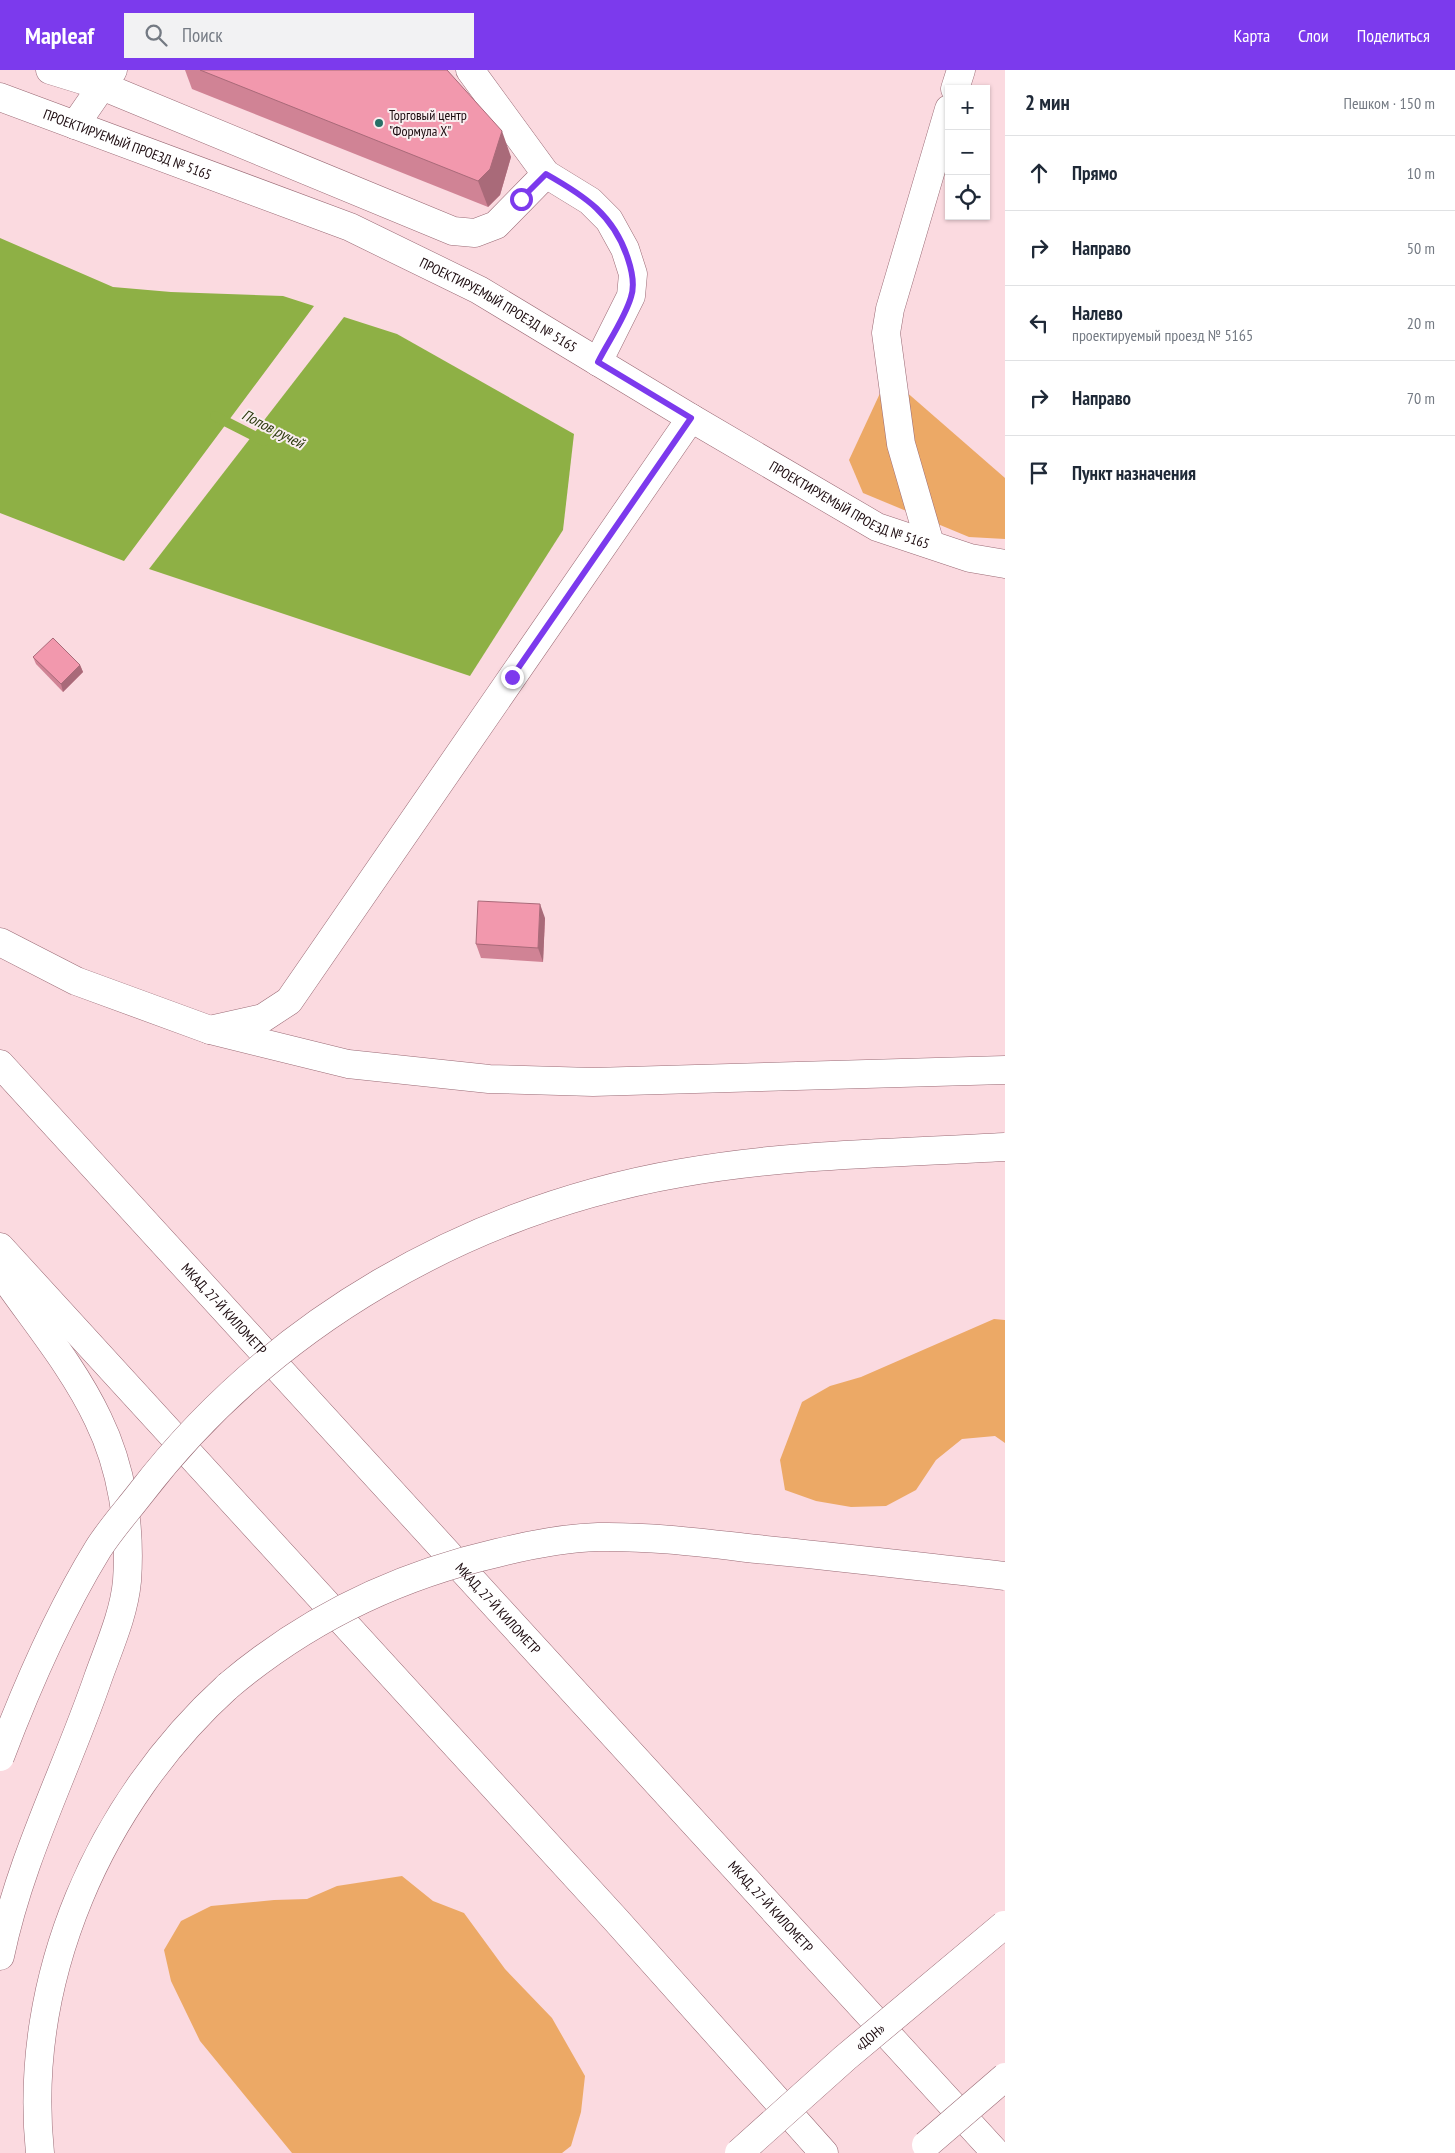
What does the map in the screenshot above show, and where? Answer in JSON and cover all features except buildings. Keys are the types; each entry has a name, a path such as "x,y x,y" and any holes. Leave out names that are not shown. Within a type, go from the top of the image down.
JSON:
{"main road":[{"path":"50,70 107,78 453,231 475,233 496,224 546,174"},
{"path":"470,70 546,174 590,201 609,220 625,249 633,274 631,296 598,362"},
{"path":"956,85 961,70"},
{"path":"75,125 107,78"},
{"name":"ПРОЕКТИРУЕМЫЙ ПРОЕЗД № 5165","path":"0,97 350,228 479,290 691,418 877,526 970,558 1005,564"},
{"path":"930,544 902,444 886,333 890,310 945,123"},
{"path":"210,1030 263,1018 289,1001 691,418"},
{"path":"0,942 76,982 210,1030 348,1064 489,1079 593,1082 1005,1070"},
{"name":"МКАД, 27-Й КИЛОМЕТР","path":"0,1064 996,2153"},
{"path":"0,1757 41,1659 70,1597 100,1546 171,1453 220,1403 278,1352 369,1289 406,1268 471,1236 550,1205 617,1186 682,1173 768,1161 1005,1147"},
{"path":"0,1246 609,1912 824,2153"},
{"path":"0,1271 81,1387 99,1419 120,1483 128,1551 126,1582 120,1614 84,1719 23,1876 0,1956"},
{"path":"40,2153 38,2100 46,2018 63,1942 84,1885 126,1805 150,1771 201,1711 262,1657 301,1632 376,1593 414,1576 464,1560 552,1542 596,1537 660,1539 1005,1576"},
{"name":"«ДОН»","path":"738,2153 845,2058 1004,1924"},
{"path":"917,2153 1005,2077"}],"shaded area":[{"path":"888,376 1005,478 1005,539 969,537 863,493 849,460"},
{"path":"994,1319 1005,1320 1005,1443 995,1436 962,1439 936,1460 916,1490 886,1506 851,1507 816,1501 785,1490 780,1460 802,1402 830,1386 861,1377"},
{"path":"402,1876 433,1901 464,1913 505,1969 552,2018 585,2076 581,2112 571,2146 562,2153 292,2153 200,2041 171,1981 164,1950 181,1921 211,1906 307,1899 337,1886"}],"water":[{"path":"0,238 113,287 171,292 283,296 314,306 124,561 0,513"},
{"path":"344,317 397,334 574,434 563,530 470,676 149,569"}],"waterway":[{"name":"Попов ручей","path":"215,416 264,441"}],"place":[{"name":"Торговый центр \"Формула X\"","path":"379,123"}],"route":[{"path":"512,677 691,418 598,362 631,296 633,274 625,249 609,220 590,201 546,174 521,199"}]}
